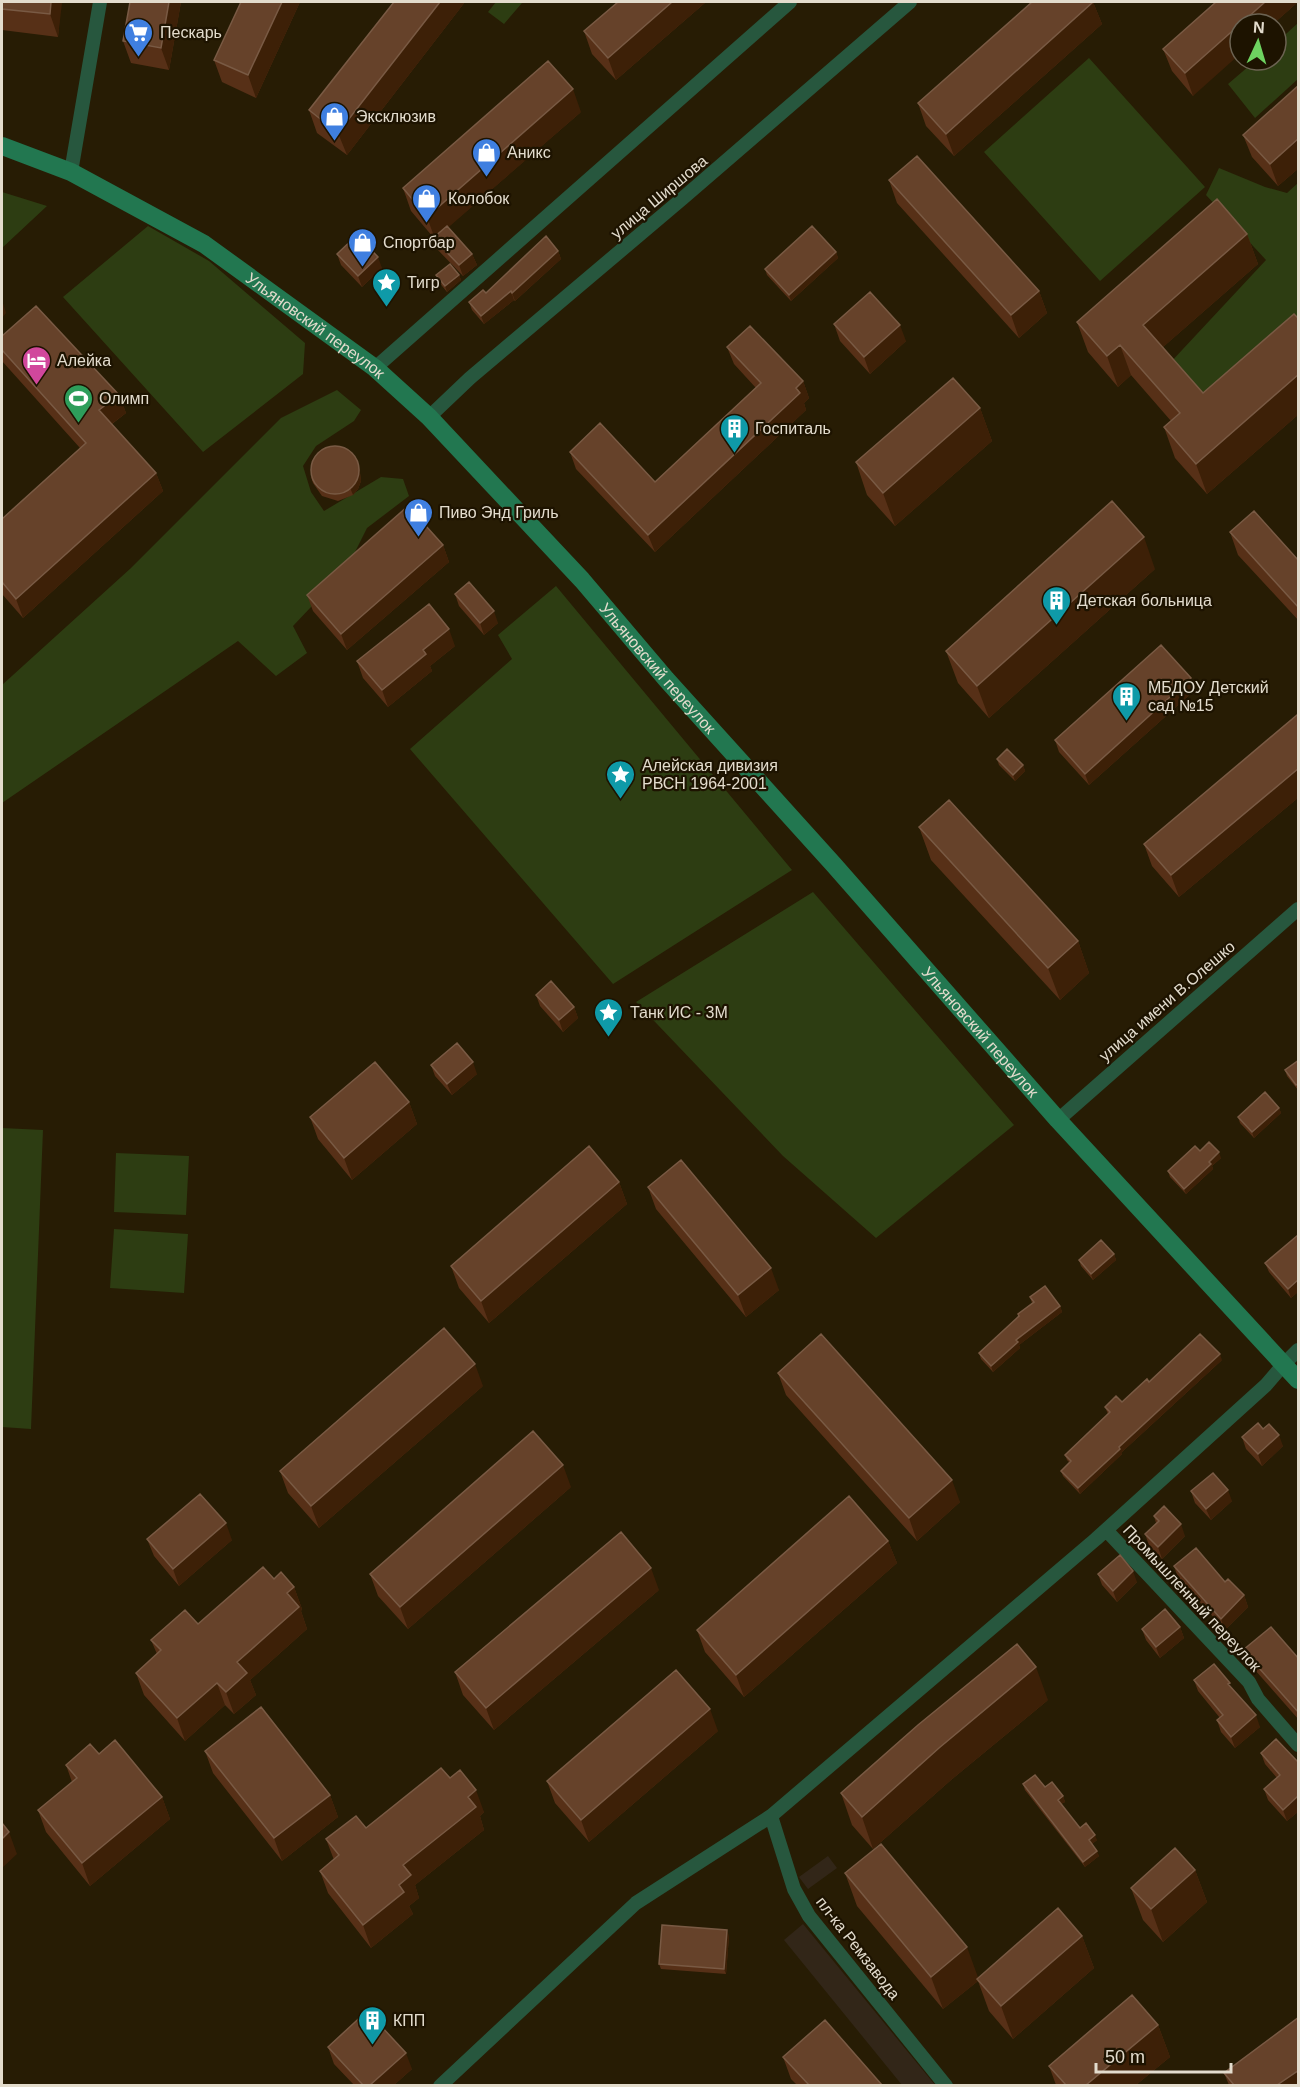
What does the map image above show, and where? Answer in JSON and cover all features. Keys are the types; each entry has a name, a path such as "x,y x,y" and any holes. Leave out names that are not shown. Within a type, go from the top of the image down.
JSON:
{"main road":[{"name":"Ульяновский переулок","path":"2,146 71,172 204,244 375,368 429,417 582,580 666,679 842,874 1058,1120 1299,1380"}],"street":[{"path":"71,172 100,2"},
{"path":"375,368 790,2"},
{"name":"улица Ширшова","path":"429,417 470,378 684,198 910,2"},
{"name":"улица имени В.Олешко","path":"1058,1120 1299,909"},
{"path":"440,2085 636,1904 771,1816 1106,1530 1266,1385 1299,1350"},
{"name":"Промышленный переулок","path":"1106,1530 1249,1682 1258,1699 1299,1744"},
{"name":"пл-ка Ремзавода","path":"771,1816 795,1889 809,1916 946,2085"}],"shaded area":[{"path":"828,1856 837,1868 808,1889 799,1877"},
{"path":"803,1924 935,2085 902,2085 784,1940"}],"green space":[{"path":"496,2 522,3 504,24 488,12"},
{"path":"1298,23 1298,79 1255,118 1228,84 1242,72 1288,72 1288,32"},
{"path":"1089,58 1205,187 1100,281 984,152"},
{"path":"1219,168 1265,187 1287,193 1298,183 1298,330 1210,412 1169,364 1266,260 1206,195"},
{"path":"2,192 47,206 2,248"},
{"path":"148,226 209,261 305,343 303,374 203,452 63,297"},
{"path":"337,390 361,410 354,421 316,446 303,466 311,492 324,511 381,477 403,479 409,496 367,528 346,570 293,626 307,653 276,676 238,641 2,803 2,685 131,568 281,418"},
{"path":"556,586 792,870 613,984 410,749 512,659 498,635"},
{"path":"813,892 1014,1125 876,1238 783,1156 636,1002"},
{"path":"2,1128 43,1130 31,1429 2,1427"},
{"path":"116,1153 189,1156 186,1215 114,1212"},
{"path":"114,1229 188,1234 184,1293 110,1288"}],"building":[{"path":"2,2 51,2 50,14 2,9"},
{"path":"130,2 169,2 161,48 123,41"},
{"path":"241,2 282,2 248,75 214,60"},
{"path":"394,2 440,2 338,133 309,110"},
{"path":"618,2 672,2 608,58 584,31"},
{"path":"1032,2 1093,2 946,134 918,103"},
{"path":"1216,2 1265,2 1254,12 1228,12 1228,35 1185,73 1163,49"},
{"path":"548,61 573,89 427,217 403,188"},
{"path":"1299,85 1299,138 1270,164 1243,135"},
{"path":"917,156 1039,291 1011,315 889,180"},
{"path":"1217,199 1247,234 1143,325 1203,393 1294,314 1299,319 1299,374 1196,464 1164,427 1180,413 1120,345 1107,356 1077,322"},
{"path":"447,226 472,254 459,265 433,238"},
{"path":"812,226 836,252 789,295 765,269"},
{"path":"357,235 378,257 358,276 337,254"},
{"path":"546,236 558,251 512,293 511,291 481,316 469,302 483,290 486,293"},
{"path":"450,264 459,275 445,286 436,275"},
{"path":"870,292 900,325 864,357 834,324"},
{"path":"36,306 119,395 99,410 156,473 16,599 2,582 2,519 86,443 2,350 2,336"},
{"name":"Госпиталь","path":"750,326 803,381 796,388 800,393 648,535 570,452 600,423 655,482 761,383 727,347"},
{"path":"953,378 980,408 883,493 856,462"},
{"path":"330,446 340,446 352,453 359,465 359,475 352,487 340,494 330,494 315,483 311,475 311,465 322,450"},
{"path":"1112,501 1144,537 977,686 946,651"},
{"path":"408,506 443,545 341,634 307,595"},
{"path":"1254,511 1299,561 1299,608 1230,532"},
{"path":"469,582 494,611 480,623 455,594"},
{"path":"429,604 449,629 423,650 426,654 382,690 357,661"},
{"name":"МБДОУ Детский сад №15","path":"1161,645 1191,678 1085,774 1055,740"},
{"path":"1297,715 1299,717 1299,768 1171,875 1144,844"},
{"path":"1007,749 1023,765 1013,775 997,759"},
{"path":"949,800 1078,941 1048,968 919,827"},
{"path":"551,981 574,1007 559,1020 536,995"},
{"path":"457,1043 473,1062 447,1084 431,1065"},
{"path":"1299,1060 1299,1083 1296,1085 1285,1070"},
{"path":"375,1062 409,1102 344,1158 310,1117"},
{"path":"1265,1092 1279,1108 1252,1132 1238,1117"},
{"path":"1209,1142 1219,1152 1209,1162 1211,1164 1184,1189 1168,1171 1195,1146 1200,1151"},
{"path":"589,1146 619,1182 481,1301 451,1266"},
{"path":"681,1160 771,1268 738,1295 648,1187"},
{"path":"1298,1235 1299,1279 1288,1289 1265,1263"},
{"path":"1101,1240 1114,1254 1091,1274 1079,1260"},
{"path":"1045,1286 1060,1306 1016,1340 1018,1342 991,1366 979,1353 1019,1316 1018,1314 1034,1302 1030,1297"},
{"path":"444,1328 475,1364 311,1506 280,1471"},
{"path":"821,1334 952,1480 909,1518 778,1373"},
{"path":"1200,1334 1220,1354 1078,1488 1061,1471 1071,1461 1065,1455 1110,1412 1105,1407 1116,1396 1122,1402 1147,1379 1149,1382"},
{"path":"1258,1423 1263,1429 1269,1424 1279,1435 1258,1454 1242,1437"},
{"path":"533,1431 563,1465 400,1607 370,1574"},
{"path":"1213,1473 1228,1490 1206,1509 1191,1491"},
{"path":"200,1494 226,1523 173,1569 147,1539"},
{"path":"849,1496 888,1541 736,1675 697,1630"},
{"path":"1164,1506 1181,1524 1158,1547 1145,1534 1159,1521 1154,1516"},
{"path":"621,1532 651,1568 486,1708 455,1672"},
{"path":"1196,1548 1225,1582 1228,1579 1244,1595 1221,1619 1174,1566"},
{"path":"1120,1555 1133,1571 1113,1591 1098,1574"},
{"path":"263,1567 274,1579 281,1572 294,1587 287,1593 299,1607 237,1662 247,1673 226,1692 217,1683 177,1718 136,1673 161,1650 151,1640 185,1610 198,1624"},
{"path":"1165,1609 1180,1627 1156,1647 1142,1629"},
{"path":"1271,1627 1299,1659 1299,1713 1243,1650"},
{"path":"1017,1644 1036,1667 939,1748 862,1817 841,1793 918,1725"},
{"path":"1214,1664 1230,1683 1228,1684 1256,1715 1231,1737 1217,1720 1223,1715 1194,1680"},
{"path":"676,1670 710,1709 581,1820 547,1781"},
{"path":"261,1707 330,1795 274,1838 205,1751"},
{"path":"1276,1739 1299,1763 1299,1797 1283,1810 1264,1789 1280,1775 1261,1753"},
{"path":"115,1740 162,1797 82,1863 38,1810 77,1778 66,1765 90,1744 99,1754"},
{"path":"441,1768 450,1778 460,1770 476,1790 468,1797 476,1807 403,1865 411,1875 399,1885 404,1892 363,1925 320,1871 339,1855 326,1839 356,1816 366,1828"},
{"path":"1035,1775 1045,1787 1052,1782 1063,1796 1058,1800 1080,1828 1086,1823 1095,1835 1089,1840 1097,1851 1083,1862 1023,1784"},
{"path":"2,1823 9,1832 2,1839"},
{"path":"881,1844 967,1947 931,1977 845,1873"},
{"path":"1175,1848 1195,1870 1151,1909 1131,1888"},
{"path":"1058,1908 1082,1936 1001,2006 977,1979"},
{"path":"662,1925 727,1930 724,1969 659,1964"},
{"path":"1132,1995 1158,2025 1086,2085 1066,2085 1049,2066"},
{"name":"КПП","path":"367,2011 406,2053 370,2085 363,2085 328,2047"},
{"path":"1299,2017 1299,2070 1277,2085 1234,2085 1224,2073"},
{"path":"825,2020 882,2085 809,2085 783,2057"}],"place":[{"name":"Пескарь","path":"139,58"},
{"name":"Эксклюзив","path":"335,142"},
{"name":"Аникс","path":"486,178"},
{"name":"Колобок","path":"427,224"},
{"name":"Спортбар","path":"362,268"},
{"name":"Тигр","path":"386,308"},
{"name":"Алейка","path":"36,386"},
{"name":"Олимп","path":"78,424"},
{"name":"Госпиталь","path":"734,454"},
{"name":"Пиво Энд Гриль","path":"418,538"},
{"name":"Детская больница","path":"1056,626"},
{"name":"МБДОУ Детский сад №15","path":"1127,722"},
{"name":"Алейская дивизия РВСН 1964-2001","path":"621,800"},
{"name":"Танк ИС - 3М","path":"609,1038"},
{"name":"КПП","path":"372,2046"}]}
